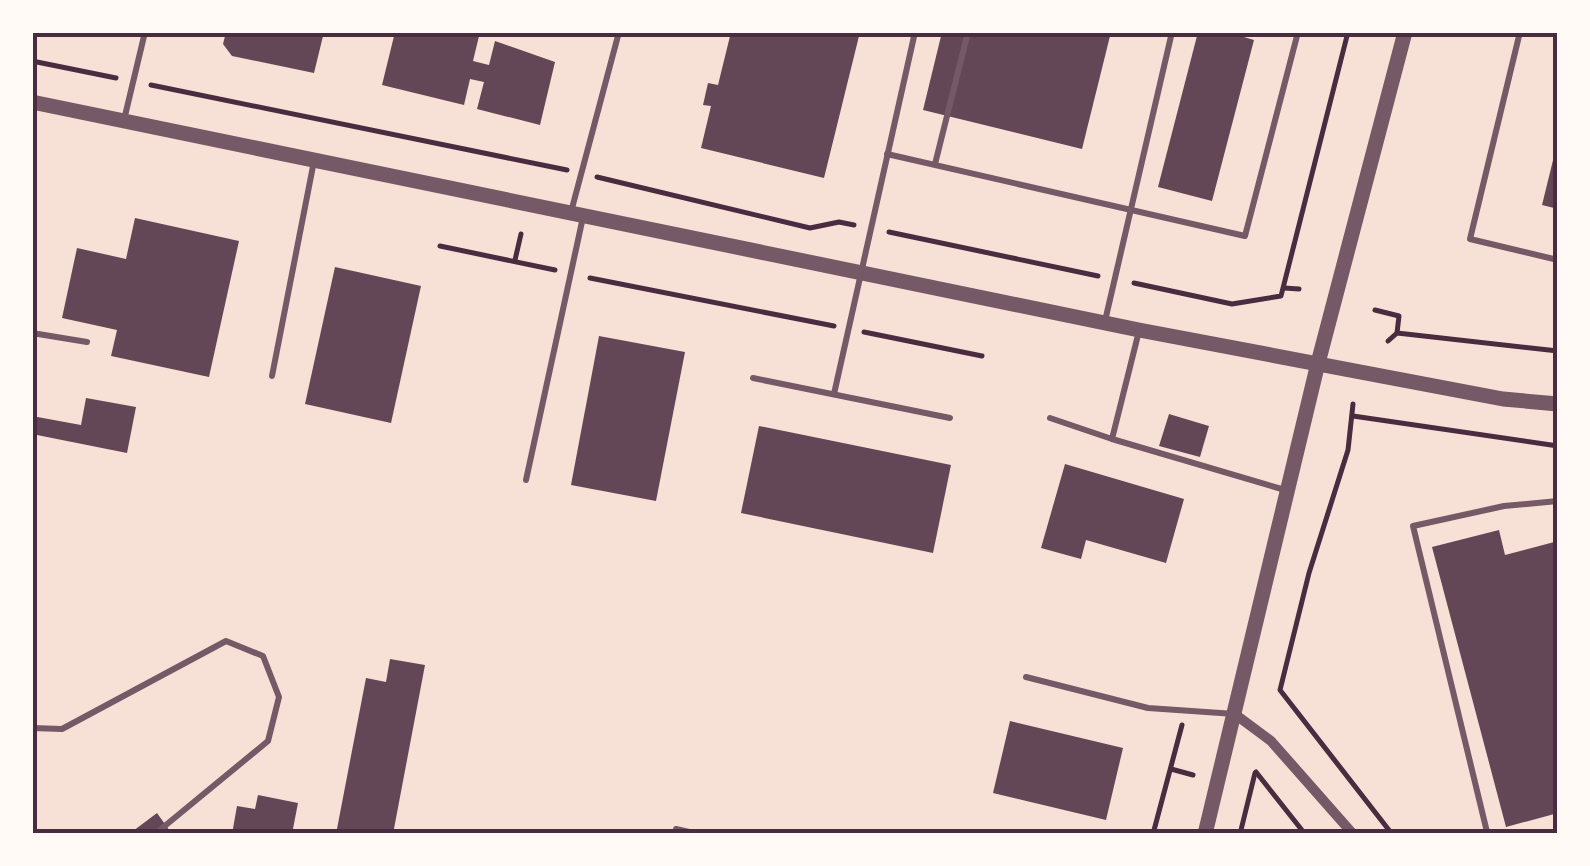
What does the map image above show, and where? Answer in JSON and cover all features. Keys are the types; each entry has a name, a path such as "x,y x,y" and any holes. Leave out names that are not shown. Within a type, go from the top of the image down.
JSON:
{"street":[{"path":"1205,834 1318,363 1405,32"},
{"path":"32,102 1139,330 1503,399 1558,404"},
{"path":"1236,714 1271,740 1353,834"}],"lane":[{"path":"124,121 145,32"},
{"path":"526,480 571,274 582,174 619,32"},
{"path":"834,394 915,32"},
{"path":"934,164 968,32"},
{"path":"1105,322 1172,32"},
{"path":"887,154 1245,236 1298,32"},
{"path":"1505,32 1519,34 1470,238 1558,260"},
{"path":"272,376 314,160"},
{"path":"1112,439 1139,330"},
{"path":"32,333 87,342"},
{"path":"753,378 950,418"},
{"path":"1050,418 1287,490"},
{"path":"1491,834 1486,832 1414,526 1504,506 1558,501"},
{"path":"32,728 62,729 226,641 263,656 279,697 268,741 155,834"},
{"path":"1026,677 1148,708 1236,714"},
{"path":"676,828 698,834"}],"path":[{"path":"32,60 582,174 810,228 840,222 1232,304 1280,296 1284,288 1348,32"},
{"path":"515,262 520,234"},
{"path":"440,246 982,356"},
{"path":"1284,288 1300,290"},
{"path":"1375,310 1399,316 1397,333 1388,341"},
{"path":"1397,333 1558,351"},
{"path":"1354,404 1348,450 1308,573 1280,690 1392,834"},
{"path":"1352,416 1558,446"},
{"path":"1153,834 1185,711"},
{"path":"1170,769 1193,775"},
{"path":"1240,834 1256,772 1305,834"}],"building":[{"path":"226,32 324,32 314,73 232,56 223,44"},
{"path":"395,32 480,32 473,61 489,65 495,41 555,62 540,125 477,109 484,82 470,79 464,105 382,85"},
{"path":"731,32 860,32 824,178 701,148 711,106 703,105 708,83 718,85"},
{"path":"942,32 1111,32 1082,149 923,110"},
{"path":"1198,32 1227,32 1254,40 1212,201 1158,187"},
{"path":"1558,148 1558,209 1542,205"},
{"path":"135,218 239,241 209,377 111,356 117,330 62,318 77,248 126,259"},
{"path":"335,267 421,286 391,423 305,404"},
{"path":"599,336 685,352 656,501 571,485"},
{"path":"86,398 136,407 127,453 32,434 32,416 81,425"},
{"path":"1169,414 1209,426 1200,457 1159,446"},
{"path":"759,426 951,465 933,553 741,513"},
{"path":"1065,464 1184,499 1166,563 1086,540 1081,559 1041,548"},
{"path":"1499,530 1505,555 1558,541 1558,813 1506,827 1432,547"},
{"path":"390,659 425,665 393,834 336,834 366,678 386,682"},
{"path":"1010,721 1123,748 1106,820 993,793"},
{"path":"258,795 298,803 292,834 232,834 237,806 255,809"},
{"path":"157,813 172,834 129,834"}]}
